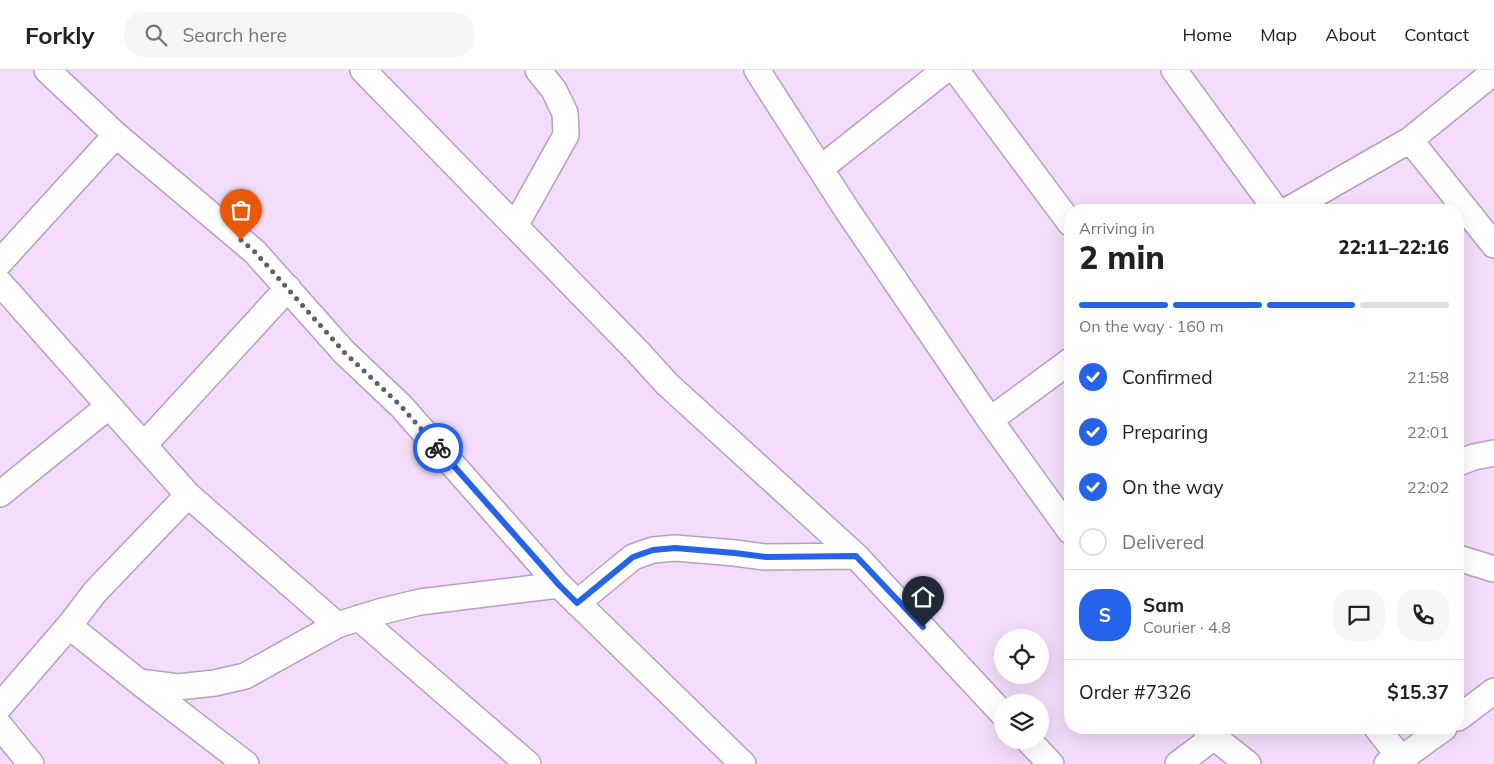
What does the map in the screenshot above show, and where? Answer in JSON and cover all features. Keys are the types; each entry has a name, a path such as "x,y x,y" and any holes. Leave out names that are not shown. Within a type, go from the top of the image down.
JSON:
{"street":[{"path":"47,70 116,135 255,252 344,352 401,406 559,585 743,764"},
{"path":"363,70 667,384 856,556 994,704"},
{"path":"515,226 566,135 565,113 554,90 538,70"},
{"path":"757,70 847,210 990,420 1064,524"},
{"path":"820,168 945,70"},
{"path":"956,70 1064,215"},
{"path":"1174,70 1272,204"},
{"path":"1298,204 1410,140 1494,72"},
{"path":"0,262 116,135"},
{"path":"1410,140 1461,204"},
{"path":"1464,208 1494,245"},
{"path":"0,283 188,495 528,764"},
{"path":"144,445 288,288"},
{"path":"990,420 1064,365"},
{"path":"0,494 109,406"},
{"path":"1464,460 1494,453"},
{"path":"0,706 70,626 95,592 188,495"},
{"path":"577,603 633,557 653,550 675,548 766,557 856,556"},
{"path":"1464,560 1494,569"},
{"path":"138,682 178,687 215,683 245,676 348,621 379,612 420,602 559,585"},
{"path":"70,626 138,682 246,764"},
{"path":"1464,714 1494,691"},
{"path":"0,726 31,764"},
{"path":"1178,764 1208,734"},
{"path":"1212,734 1248,764"},
{"path":"1381,734 1398,762 1436,734"},
{"path":"1037,749 1051,764"}],"way so far":[{"path":"241,240 255,252 344,352 401,406 438,448"}],"route":[{"path":"438,448 577,603 633,557 653,550 675,548 766,557 856,556 923,627"}]}
